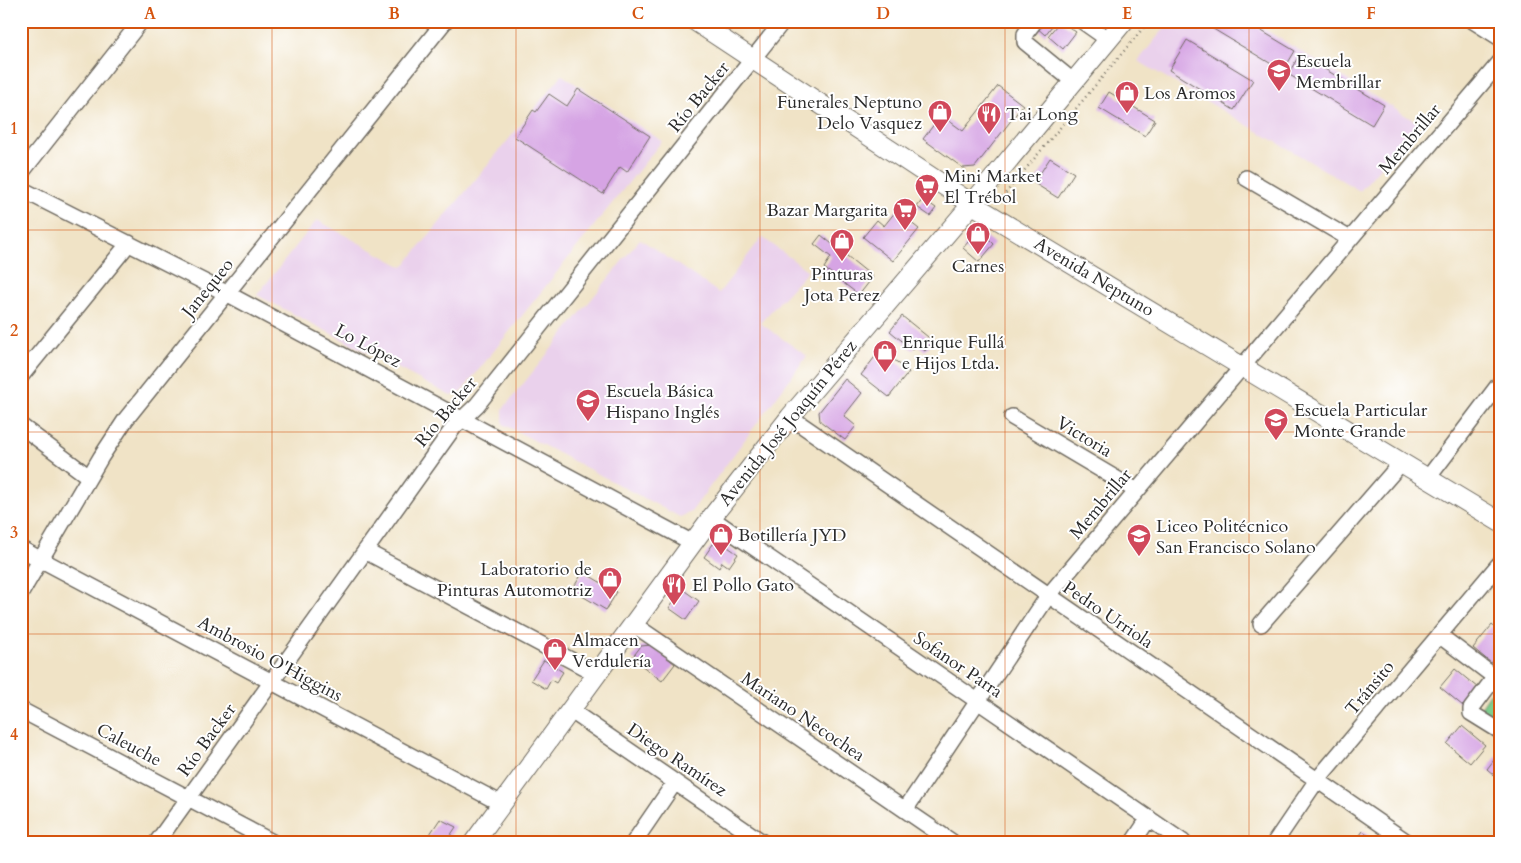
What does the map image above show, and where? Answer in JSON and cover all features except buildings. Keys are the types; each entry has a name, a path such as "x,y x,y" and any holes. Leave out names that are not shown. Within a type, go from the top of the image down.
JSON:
{"main road":[{"name":"Avenida Neptuno","path":"695,21 989,215 1500,522"},
{"name":"Avenida José Joaquín Pérez","path":"474,842 711,518 790,417 972,204 1124,21"}],"street":[{"path":"21,173 141,21"},
{"name":"Janequeo","path":"21,593 89,477 126,419 445,21"},
{"name":"Río Backer","path":"157,842 454,427 477,405 783,21"},
{"path":"1035,21 1025,34 1025,42 1074,82"},
{"path":"1082,21 1108,40"},
{"path":"1472,21 1500,38"},
{"name":"Membrillar","path":"905,810 1048,596 1500,62"},
{"path":"1246,178 1350,239"},
{"name":"Lo López","path":"21,190 228,294 463,418 693,543"},
{"path":"21,376 129,244"},
{"path":"1428,478 1500,383"},
{"name":"Pedro Urriola","path":"790,417 1407,842"},
{"name":"Victoria","path":"1012,417 1137,490"},
{"path":"21,426 89,477"},
{"path":"1261,624 1401,463"},
{"name":"Sofanor Parra","path":"711,518 1183,842"},
{"name":"Ambrosio O'Higgins","path":"21,549 502,804"},
{"path":"365,551 597,674"},
{"name":"Tránsito","path":"1275,842 1317,780 1500,563"},
{"name":"Mariano Necochea","path":"633,624 952,842"},
{"path":"1439,635 1497,679 1471,708 1471,713 1500,731"},
{"name":"Caleuche","path":"21,710 272,842"},
{"name":"Diego Ramírez","path":"570,710 762,842"},
{"path":"634,842 675,782"},
{"path":"1133,842 1149,818"}],"path":[{"path":"989,215 1149,21"}],"shaded area":[{"name":"Escuela Membrillar","path":"1170,21 1251,21 1418,123 1360,191 1138,61"},
{"path":"562,75 662,141 461,392 451,396 257,295 317,220 403,267"},
{"path":"762,237 808,271 760,323 807,356 691,512 680,517 503,424 503,409 640,239 719,293"}],"green space":[{"path":"1495,686 1500,690 1500,726 1477,713"}],"place":[{"name":"Escuela Membrillar","path":"1279,92"},
{"name":"Los Aromos","path":"1127,114"},
{"name":"Funerales Neptuno Delo Vasquez","path":"940,133"},
{"name":"Tai Long","path":"989,135"},
{"name":"Mini Market El Trébol","path":"927,207"},
{"name":"Bazar Margarita","path":"905,231"},
{"name":"Carnes","path":"978,255"},
{"name":"Pinturas Jota Perez","path":"842,262"},
{"name":"Enrique Fullá e Hijos Ltda.","path":"885,373"},
{"name":"Escuela Básica Hispano Inglés","path":"588,422"},
{"name":"Escuela Particular Monte Grande","path":"1276,441"},
{"name":"Botillería JYD","path":"721,556"},
{"name":"Liceo Politécnico San Francisco Solano","path":"1139,557"},
{"name":"Laboratorio de Pinturas Automotriz","path":"610,600"},
{"name":"El Pollo Gato","path":"674,606"},
{"name":"Almacen Verdulería","path":"555,671"}]}
